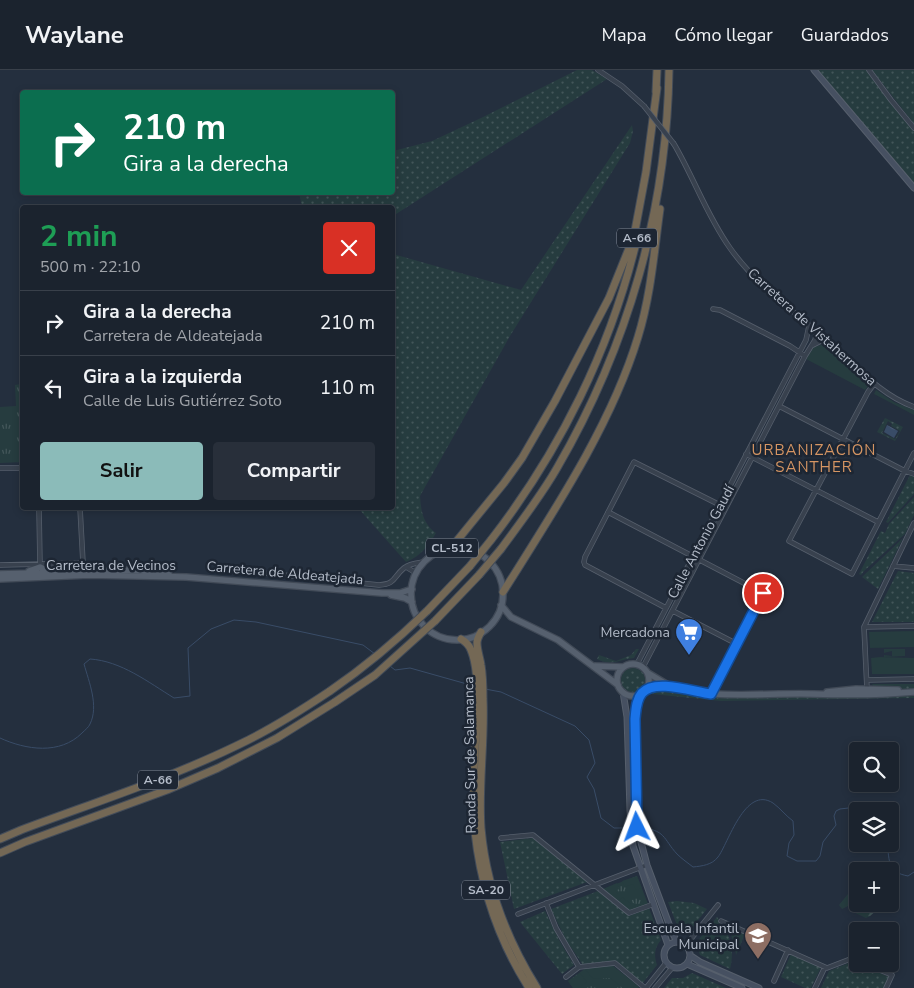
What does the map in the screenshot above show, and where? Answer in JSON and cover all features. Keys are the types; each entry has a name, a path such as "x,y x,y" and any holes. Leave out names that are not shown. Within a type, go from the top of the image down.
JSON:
{"highway":[{"name":"A-66","path":"0,839 162,778 237,746 273,727 370,663 398,640 470,566 491,540 546,462 580,398 608,332 624,285 643,208 652,154 657,70"},
{"name":"A-66","path":"0,853 167,790 218,768 277,738 335,702 375,674 435,621 501,549 557,468 593,400 620,336 647,251 662,174 668,121 669,70"},
{"path":"451,548 522,458 555,401 609,298 634,236 646,172 657,88"},
{"path":"503,592 569,484 613,399 633,351 643,317 651,277 666,159 668,121"},
{"name":"Ronda Sur de Salamanca","path":"481,632 477,642 480,696 475,830 480,869 504,943 529,988"},
{"name":"Ronda Sur de Salamanca","path":"461,639 469,645 479,681"},
{"name":"Ronda Sur de Salamanca","path":"478,780 481,829 492,887 510,940 536,988"}],"main road":[{"path":"814,70 914,188"},
{"name":"CL-512","path":"451,548 468,549 486,558 497,571 503,592 501,605 490,625 481,632 461,639 444,637 431,631 421,622 412,602 412,589 416,573 424,562 438,552 451,548"},
{"path":"0,576 36,575 40,568 45,576 89,576"},
{"name":"Carretera de Vecinos","path":"40,568 73,572 137,570 186,577"},
{"name":"Carretera de Vecinos","path":"0,576 186,577"},
{"name":"Carretera de Aldeatejada","path":"186,577 382,593 400,593 412,589"},
{"name":"Carretera de Aldeatejada","path":"382,593 405,598 412,602"},
{"path":"501,605 511,617 558,640 618,685 623,692 627,717 633,846 668,945"},
{"path":"496,617 511,617"},
{"path":"594,666 623,667 637,664 672,687"},
{"path":"618,685 618,675 623,667"},
{"path":"648,673 649,679 646,689 641,694 636,706 636,810 640,844 677,942"},
{"path":"646,689 672,687 711,694 839,695 913,692"},
{"path":"816,694 837,690 867,689 913,692"},
{"path":"867,689 870,692 883,691 892,694"},
{"path":"839,695 849,692 864,692 867,689"},
{"path":"623,692 632,696 641,694"},
{"path":"677,942 686,945 690,950 691,956 687,964 683,968 672,968 666,963 664,951 668,945 677,942"},
{"path":"691,956 700,962 759,988"},
{"path":"687,964 742,988"}],"street":[{"name":"Carretera de Vistahermosa","path":"598,70 622,86 644,106 662,127 686,164 730,248 762,285 874,384 896,399 914,407"},
{"path":"869,70 914,128"},
{"path":"713,309 720,310 805,356"},
{"name":"Calle Antonio Gaudí","path":"637,664 800,352 806,340 809,326"},
{"name":"Calle Antonio Gaudí","path":"806,340 817,332"},
{"name":"Calle Antonio Gaudí","path":"643,667 805,356 816,340 817,332"},
{"name":"Calle Antonio Gaudí","path":"812,346 825,339"},
{"path":"874,384 789,542 852,574 914,453"},
{"path":"779,406 904,471 914,474"},
{"path":"746,454 878,522"},
{"path":"666,608 587,566 584,562 634,462 720,505"},
{"path":"0,468 20,468"},
{"path":"39,510 40,568"},
{"path":"0,565 40,568 83,563 80,510"},
{"path":"608,512 763,593 711,694"},
{"path":"867,689 864,627 914,523"},
{"path":"253,572 379,585 392,582 406,567 424,562"},
{"path":"894,566 914,568"},
{"path":"406,567 416,573"},
{"path":"673,611 737,644"},
{"path":"864,627 914,626"},
{"path":"867,680 914,679"},
{"path":"501,838 533,835 630,913 654,904"},
{"path":"518,914 647,865"},
{"path":"546,903 556,928 579,967"},
{"path":"686,945 718,905"},
{"path":"722,921 828,968 849,960"},
{"path":"774,981 788,950"},
{"path":"566,977 579,967 615,963 645,988 666,963"},
{"path":"815,988 825,967"},
{"path":"655,988 672,968"},
{"path":"885,972 892,975 886,988"}],"green space":[{"path":"577,70 592,70 607,79 395,215 395,205 302,205 299,195 395,195 395,150 432,141"},
{"path":"818,70 867,70 914,130 914,183"},
{"path":"872,70 914,70 914,124"},
{"path":"632,125 633,131 630,143 510,336 420,496 424,517 428,526 436,533 424,550 406,562 360,510 395,510 395,255 521,290"},
{"path":"825,344 868,383 869,385 865,390 806,359 814,347"},
{"path":"20,384 20,462 0,463 0,407 16,406 15,385"},
{"path":"876,390 894,402 914,410 914,415 874,394"},
{"path":"885,418 903,427 895,441 877,432","holes":["888,421 892,424 891,426 900,431 895,439 882,433"]},
{"path":"910,475 914,476 914,494 888,523 886,522"},
{"path":"914,497 914,515 905,534 861,575 859,574 881,531 885,533 889,524"},
{"path":"903,538 878,589 862,577"},
{"path":"898,571 914,573 914,622 872,622"},
{"path":"914,631 914,647 870,648 869,632"},
{"path":"636,649 639,649 634,658 612,662 597,659 599,655 616,661 631,655"},
{"path":"884,649 905,649 905,656 884,657 884,655 892,656 892,651 884,653"},
{"path":"871,658 914,658 914,674 872,674"},
{"path":"633,668 638,669 644,675 644,685 638,691 633,692 628,691 622,685 621,680 622,675 628,669"},
{"path":"872,684 914,684 914,690 874,687"},
{"path":"656,691 715,697 914,695 914,698 721,701 652,694"},
{"path":"533,838 587,882 514,909 500,842"},
{"path":"637,876 648,904 630,911 603,889"},
{"path":"637,876 642,888 636,890 633,884 625,887 622,881"},
{"path":"617,883 619,889 615,891 618,894 614,898 603,889"},
{"path":"598,891 629,916 649,908 661,940 655,952 657,965 642,984 615,962 583,965 566,940 551,909"},
{"path":"848,894 849,910 848,906 842,909 839,905"},
{"path":"622,897 631,904 634,903 636,909 630,911 618,902"},
{"path":"668,902 694,903 707,909 686,935 680,933"},
{"path":"545,911 574,965 562,974 520,922"},
{"path":"853,912 875,912 866,918"},
{"path":"717,917 728,935 732,948 730,969 700,955 696,943"},
{"path":"727,925 745,934 736,955 735,945"},
{"path":"791,954 821,967 811,988 805,988 781,977"},
{"path":"849,963 849,972 878,972 889,977 884,988 821,988 829,971"},
{"path":"613,966 639,987 573,988 568,981 586,968"},
{"path":"613,966 636,984 633,988 623,988 610,978 593,979 585,969"},
{"path":"580,973 587,982 578,988 573,988 568,981"},
{"path":"692,973 726,988 664,988 672,978 683,978"}],"water":[{"path":"887,425 898,431 894,438 884,432"}],"waterway":[{"path":"0,738 21,745 42,748 64,745 82,733 89,725 94,710 84,664 90,659 123,668 174,698 190,696 188,648 211,629 234,620 256,622 363,645 375,654"},
{"path":"390,666 395,670 410,668 474,686"},
{"path":"485,689 501,692 575,726 589,740 595,763 587,777 594,789 601,818 614,828 630,828"},
{"path":"639,828 654,830 659,833 677,854 693,867 703,866 713,862 718,857 732,829 746,809 754,802 763,800 773,803 793,821 794,835 789,843 787,856 797,861 816,861 820,856 823,842 836,825 834,816 836,811 849,808"},
{"path":"888,852 889,861 896,872 908,876 914,872"}],"place":[{"name":"Mercadona","path":"689,656"},
{"name":"Escuela Infantil Municipal","path":"758,960"}],"district":[{"name":"URBANIZACIÓN SANTHER","path":"814,458"}],"route":[{"path":"637,827 635,719 636,706 641,694 646,689 660,686 711,694 763,593"}]}
